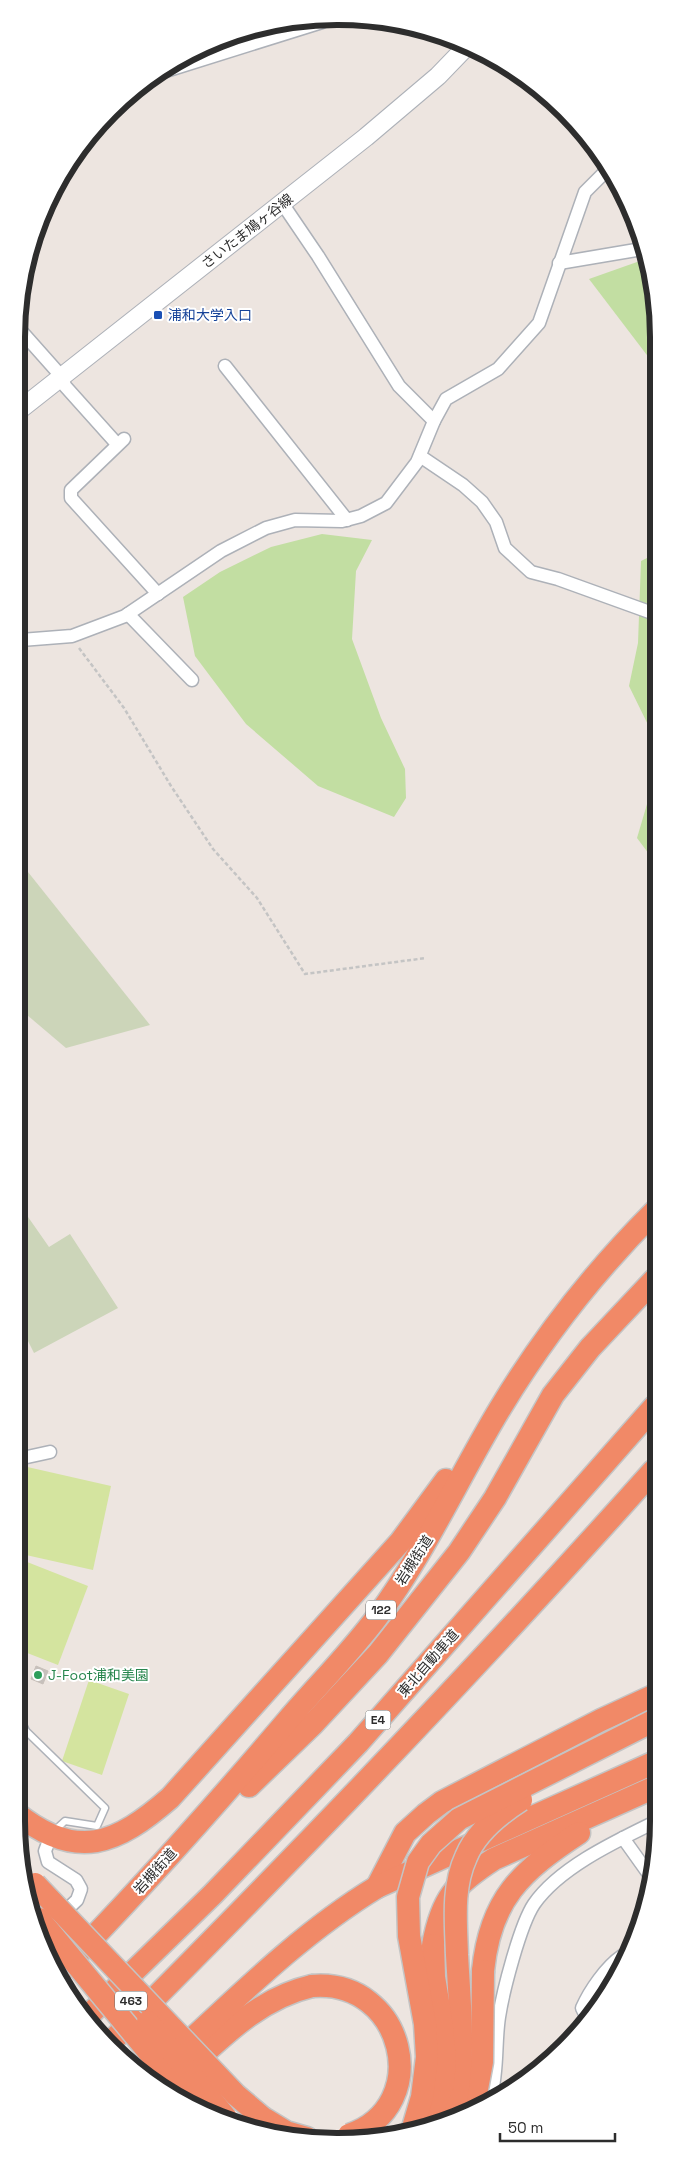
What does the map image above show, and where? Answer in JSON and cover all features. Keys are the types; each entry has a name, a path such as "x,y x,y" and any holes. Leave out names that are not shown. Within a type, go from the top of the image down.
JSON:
{"highway":[{"name":"岩槻街道","path":"62,1969 110,1920 217,1803 377,1617 434,1528 500,1408 533,1358 596,1275 650,1216"},
{"path":"110,1920 313,1724 378,1654 459,1552 495,1498 553,1395 590,1348 650,1284"},
{"path":"25,1821 51,1835 82,1842 99,1842 114,1838 132,1828 170,1798 401,1541 436,1496 476,1431 533,1358"},
{"name":"東北自動車道","path":"91,2013 213,1894 358,1743 650,1412"},
{"name":"E4","path":"115,2039 456,1687 545,1593 650,1474"},
{"path":"377,1887 405,1833 442,1802 601,1720 650,1697"},
{"path":"454,2110 462,2052 455,1911 458,1881 465,1857 474,1841 506,1810 650,1723"},
{"path":"414,2123 422,2097 427,2057 425,2024 409,1936 408,1916 408,1897 418,1862 431,1844 459,1819 650,1723"},
{"path":"155,2073 299,1942 342,1908 377,1887 650,1764"},
{"path":"428,2119 443,2085 445,2059 434,1977 432,1945 438,1918 449,1896 469,1875 494,1859 650,1789"},
{"path":"474,2102 482,2062 483,1972 489,1932 498,1909 510,1890 529,1870 568,1840 650,1790"},
{"path":"31,1878 236,2095 277,2127"},
{"name":"463","path":"31,1878 219,2109"},
{"name":"463","path":"45,1930 175,2087"},
{"path":"187,2094 247,2016 278,1997 312,1986 343,1989 368,2000 387,2020 399,2048 399,2076 391,2100 371,2124 356,2132"}],"main road":[{"name":"さいたま鳩ヶ谷線","path":"25,406 404,105 462,51"}],"street":[{"path":"184,65 306,27"},
{"path":"25,640 72,636 128,614 222,552 266,528 295,520 346,520 361,516 386,503 420,456 434,421 446,399 498,369 539,324 585,192 603,174"},
{"path":"282,203 318,256 400,386 434,421"},
{"path":"559,263 637,250"},
{"path":"25,336 62,377 65,386 120,442 71,490 71,498 158,594"},
{"path":"225,366 346,520"},
{"path":"420,456 463,486 482,502 496,522 505,548 531,572 650,612"},
{"path":"128,614 192,680"},
{"path":"25,1458 50,1452"},
{"path":"495,2090 500,2016 520,1936 534,1904 551,1886 579,1864 650,1825"},
{"path":"41,1916 80,1894 79,1884 76,1880 48,1862 45,1851 51,1835"},
{"path":"623,1838 646,1871"},
{"path":"584,2012 582,2008 587,1998 618,1959"}],"lane":[{"path":"25,1729 105,1808 97,1826 65,1821 51,1835"}],"path":[{"path":"72,636 124,708 171,786 213,849 257,898 305,974 426,958"}],"green space":[{"path":"637,262 641,263 649,317 650,359 589,279"},
{"path":"322,534 372,540 356,571 352,639 381,718 405,769 406,798 394,817 318,786 246,724 195,656 183,597 220,572 271,547"},
{"path":"650,556 650,729 629,686 638,643 641,561"},
{"path":"650,794 650,855 637,838"},
{"path":"25,868 150,1025 66,1048 25,1013"},
{"path":"25,1213 49,1247 70,1234 118,1308 34,1353 25,1335"},
{"path":"25,1466 111,1486 93,1570 25,1555"},
{"path":"25,1561 88,1586 58,1665 25,1652"},
{"path":"89,1680 129,1694 102,1775 62,1761"}],"building":[{"path":"36,1666 48,1671 43,1684 31,1679"}],"place":[{"name":"浦和大学入口","path":"158,315"},
{"name":"J-Foot浦和美園","path":"38,1675"}]}
